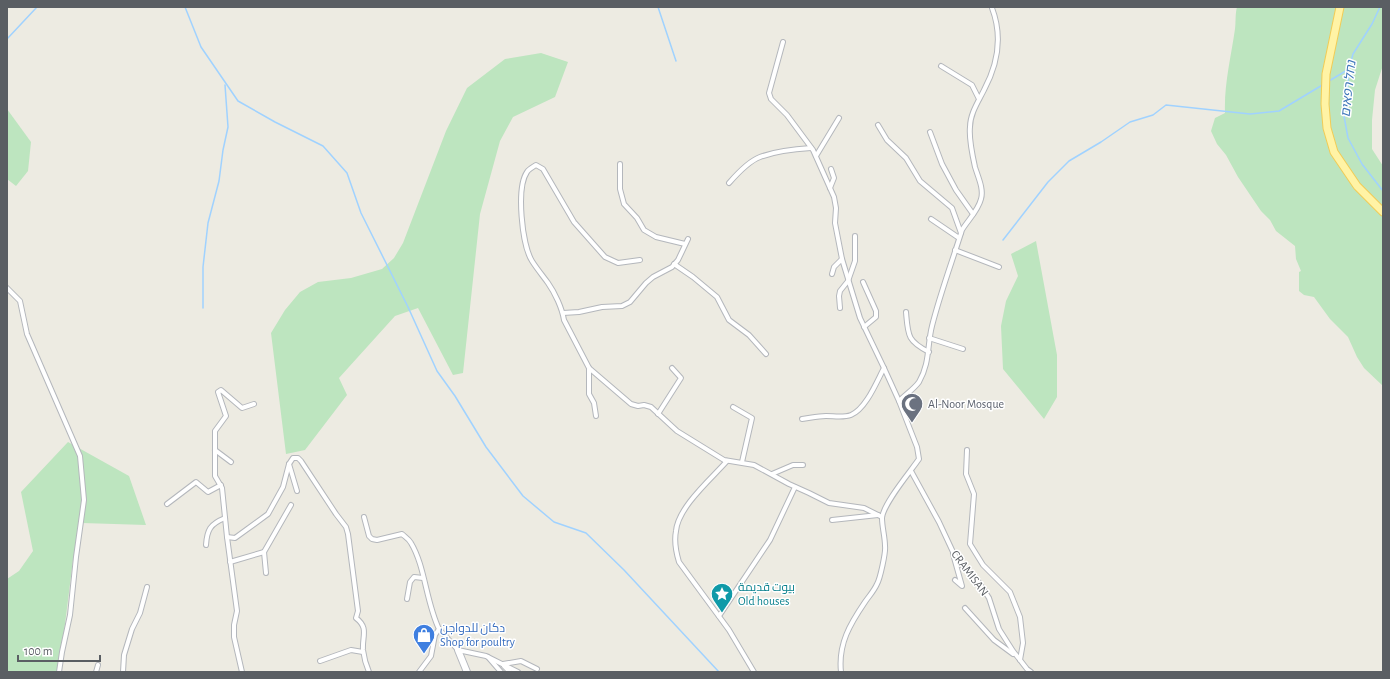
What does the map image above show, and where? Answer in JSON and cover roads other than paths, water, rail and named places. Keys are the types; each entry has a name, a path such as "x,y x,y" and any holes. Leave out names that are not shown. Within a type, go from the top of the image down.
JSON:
{"main road":[{"path":"1340,7 1326,74 1325,104 1327,128 1334,152 1357,186 1383,212"}],"street":[{"path":"899,401 918,383 925,369 929,352 929,338 955,250 961,233 969,219 976,211 981,199 982,188 975,164 970,127 975,106 987,84 996,58 999,35 992,8"},
{"path":"783,42 769,93 771,99 787,116 812,148 834,197 836,208 835,223 842,259 860,318 899,401 917,448 919,459 894,492 880,516 886,547 878,584 846,632 840,660 841,672"},
{"path":"941,66 972,85 979,100"},
{"path":"816,156 839,118"},
{"path":"878,125 887,140 906,158 920,181 952,208 961,233"},
{"path":"930,132 942,164 956,190 973,214"},
{"path":"729,183 745,167 759,157 790,149 812,148"},
{"path":"620,164 620,189 624,204 637,218 644,230 656,237 685,244"},
{"path":"640,260 618,263 605,257 574,222 543,169 536,165 528,170 524,177 521,202 523,234 531,260 550,285 569,332 589,368 631,404 651,407 677,432 714,454 728,461 754,464 828,503 864,508 880,516"},
{"path":"830,188 834,178 831,169"},
{"path":"931,218 959,238"},
{"path":"840,308 840,291 848,281 855,261 855,236"},
{"path":"562,313 579,312 602,307 622,306 630,302 653,277 672,267 678,260 688,239"},
{"path":"955,250 999,267"},
{"path":"832,274 834,267 842,259"},
{"path":"674,264 693,277 717,297 729,320 749,335 766,354"},
{"path":"864,282 876,311 876,317 864,327"},
{"path":"7,288 20,301 27,334 80,456 84,500 70,615 62,652 60,672"},
{"path":"906,312 908,332 915,345 929,352"},
{"path":"929,338 963,349"},
{"path":"589,368 589,394 594,403 596,416"},
{"path":"658,414 681,378 672,368"},
{"path":"802,419 852,415 860,408 876,386 884,368"},
{"path":"242,672 234,637 234,625 237,611 226,537 222,488 215,476 215,431 226,416 218,392 221,390 242,408 254,404"},
{"path":"733,407 752,418 742,462"},
{"path":"215,450 231,462"},
{"path":"965,608 994,640 1019,658 1023,643 1020,617 1010,592 983,565 970,544 974,494 966,474 967,450"},
{"path":"226,537 235,538 268,514 283,487 289,464 293,458 298,458 346,527 358,611 356,618 364,626 364,660 369,672"},
{"path":"728,461 686,505 676,529 676,551 679,562 730,630 754,672"},
{"path":"289,464 297,492"},
{"path":"772,474 793,465 803,465"},
{"name":"CRAMISAN","path":"910,471 960,563 984,589 989,598 999,628 1026,669 1031,672"},
{"path":"167,504 196,482 208,492 220,485"},
{"path":"719,616 770,540 796,487"},
{"path":"266,573 264,552 292,505"},
{"path":"832,520 880,516"},
{"path":"364,517 369,536 372,540 402,534 410,541 420,565 429,602 438,628 458,650 463,659 467,672"},
{"path":"206,545 207,534 211,526 217,521 225,518"},
{"path":"952,549 962,586 955,580"},
{"path":"230,562 264,552"},
{"path":"407,599 410,582 414,577 423,578"},
{"path":"123,672 124,655 132,629 140,613 147,587"},
{"path":"419,672 431,656 435,635 438,628"},
{"path":"320,661 351,650 364,652"},
{"path":"458,650 486,656 518,672"},
{"path":"486,656 501,672"},
{"path":"502,663 521,661 537,669"},
{"path":"502,663 510,672"},
{"path":"96,672 98,665"}],"waterway":[{"path":"7,39 37,7"},
{"path":"185,7 201,47 238,101 275,122 323,146 347,173 361,213 408,307 437,371 455,396 486,447 523,496 554,522 586,533 624,570 719,672"},
{"path":"658,7 676,61"},
{"name":"נחל רפאים","path":"1380,7 1372,24 1353,54 1349,69 1344,116 1348,138 1362,164 1383,191"},
{"path":"1329,81 1349,69"},
{"path":"1003,240 1048,182 1069,161 1101,142 1130,122 1153,115 1166,105 1250,114 1279,111 1324,84"},
{"path":"203,308 203,267 208,223 219,181 228,127 225,85"}],"place":[{"name":"Al-Noor Mosque","path":"912,424"},
{"name":"بيوت قديمة Old houses","path":"722,614"},
{"name":"دكان للدواجن Shop for poultry","path":"424,654"}]}
